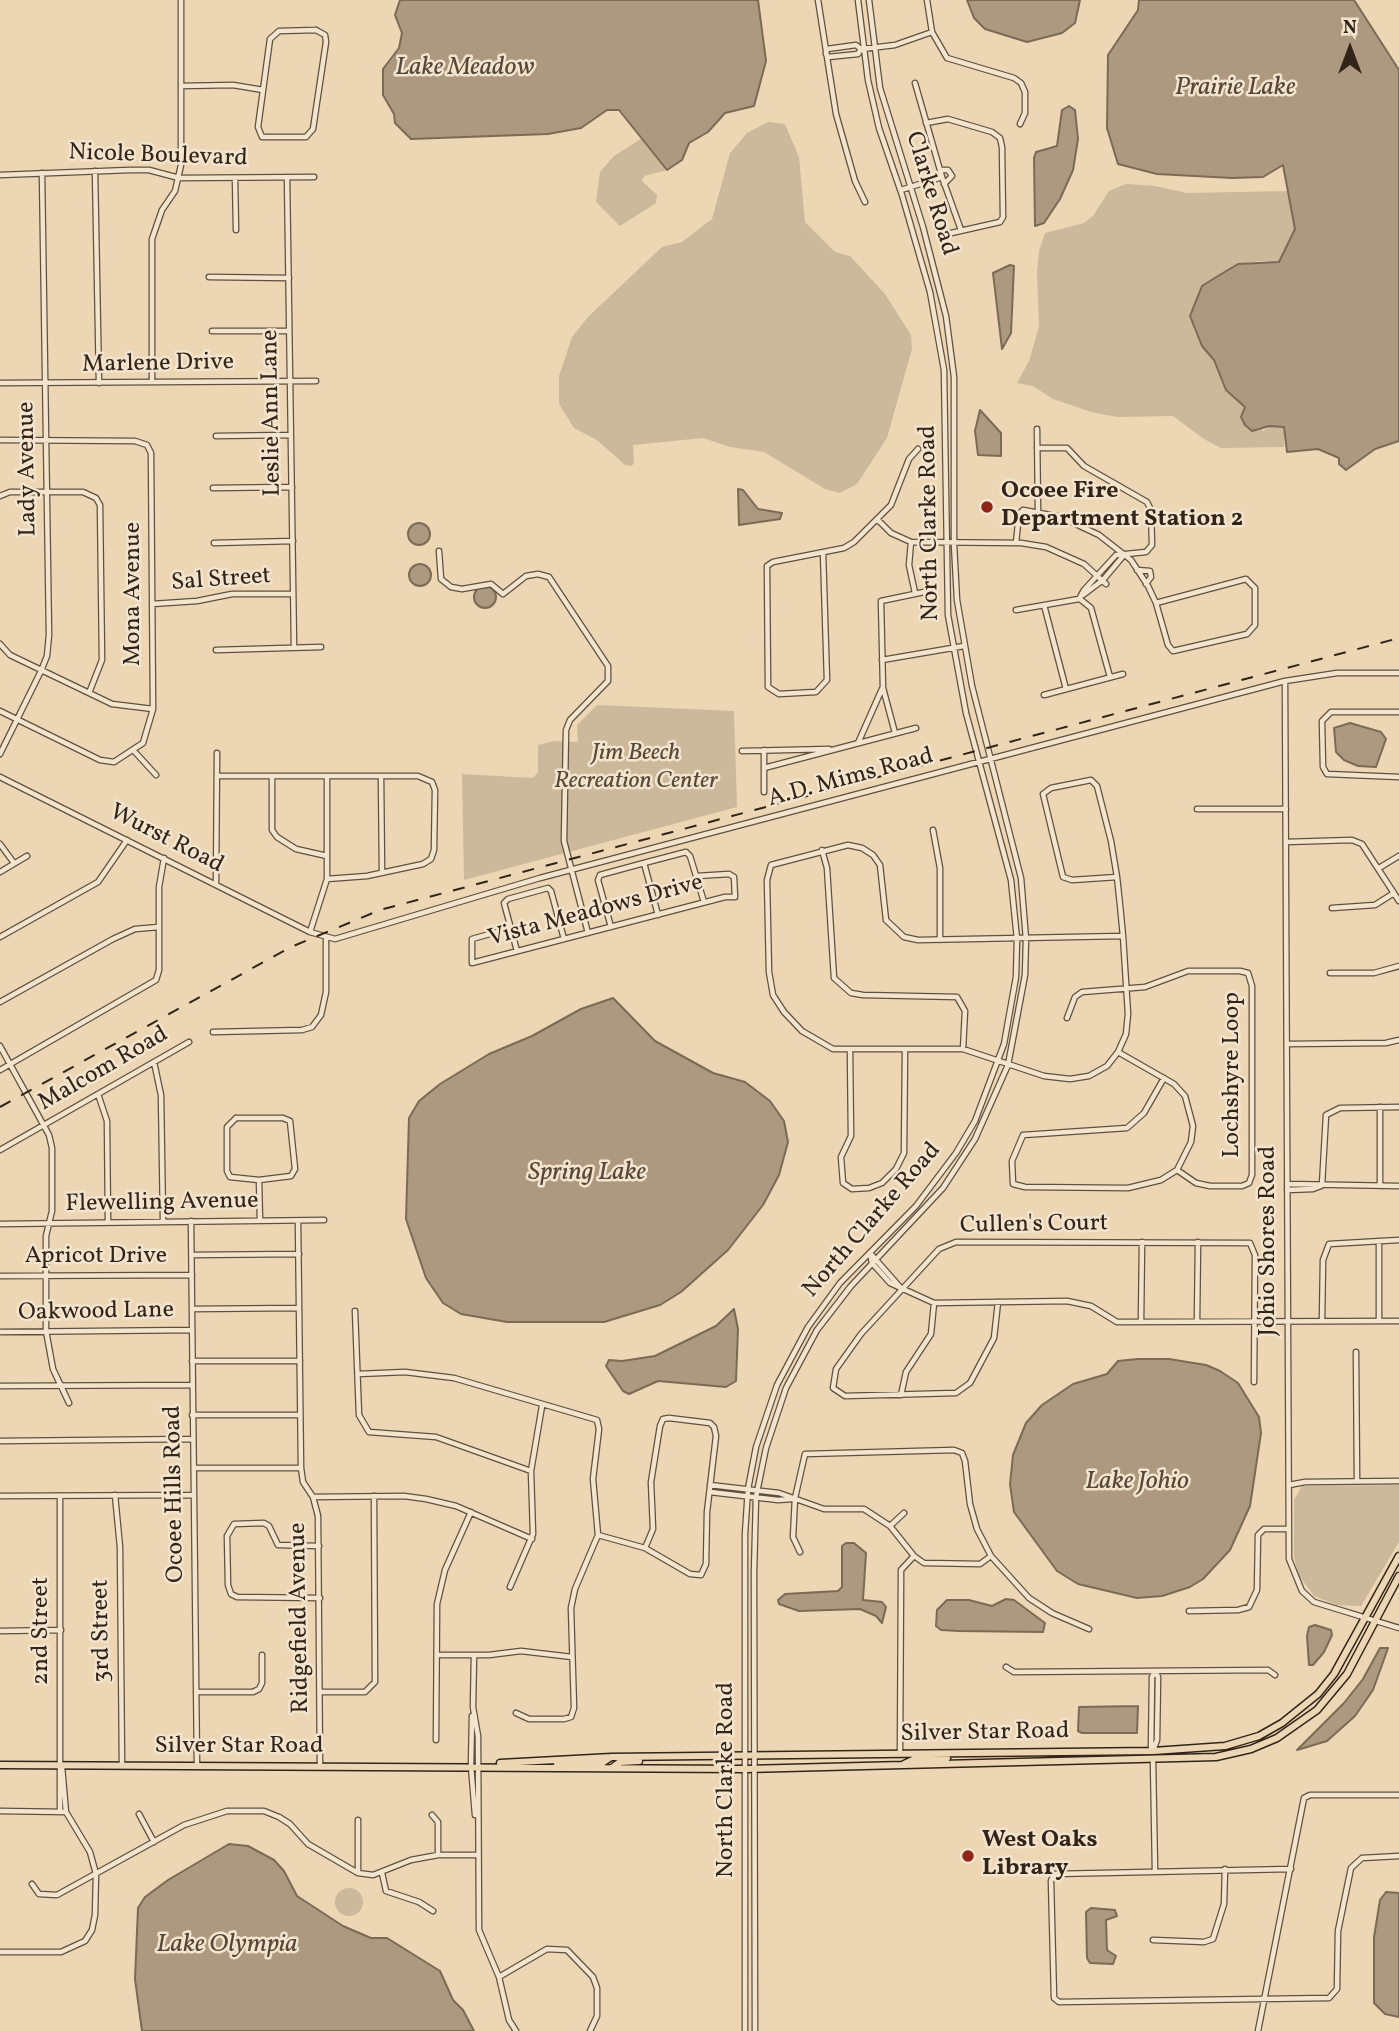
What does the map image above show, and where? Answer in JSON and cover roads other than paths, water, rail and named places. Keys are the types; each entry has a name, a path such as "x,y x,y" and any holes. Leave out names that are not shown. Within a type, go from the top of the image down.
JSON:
{"main road":[{"name":"Silver Star Road","path":"474,1766 523,1760 611,1757 1152,1751 1225,1746 1259,1736 1302,1710 1334,1674 1399,1556"},
{"name":"Silver Star Road","path":"0,1765 755,1769 1216,1757 1251,1749 1278,1738 1317,1710 1346,1674 1399,1576"},
{"path":"1153,1760 1164,1754 1217,1751 1225,1746"},
{"path":"1089,1761 1090,1756 1137,1756 1152,1751"},
{"path":"903,1764 915,1759 982,1757 986,1753"},
{"path":"548,1767 564,1763 601,1762 611,1757"},
{"path":"612,1768 620,1762 669,1757"}],"street":[{"path":"152,382 152,239 179,178 181,0"},
{"path":"818,0 844,144 865,202"},
{"name":"Clarke Road","path":"858,0 862,49 879,128 901,190 930,292 944,370 946,398"},
{"name":"Clarke Road","path":"869,0 880,88 946,316 954,398"},
{"path":"927,0 932,32 947,58 1014,78 1021,83 1025,92 1025,113 1020,124"},
{"path":"316,30 324,35 320,85 310,134 262,137 258,127 263,90 273,34 279,31 316,30"},
{"path":"826,54 827,49 856,45 862,49 895,45 932,32"},
{"path":"841,48 842,56"},
{"path":"826,54 828,57 858,54 862,49"},
{"path":"915,83 944,184 961,230"},
{"path":"181,86 233,85 263,90"},
{"path":"926,123 948,119 992,132 1000,138 1003,217 1000,222 947,234"},
{"name":"Nicole Boulevard","path":"0,175 149,170 179,178 314,177"},
{"path":"940,170 948,170 952,176 944,184"},
{"path":"95,171 99,383"},
{"name":"Lady Avenue","path":"0,754 41,671 47,656 49,635 42,173"},
{"name":"Leslie Ann Lane","path":"287,177 294,647"},
{"path":"901,190 942,177"},
{"path":"235,178 236,230"},
{"path":"209,277 289,278"},
{"path":"212,331 289,331"},
{"name":"Marlene Drive","path":"0,383 316,381"},
{"name":"North Clarke Road","path":"746,2031 747,1496 765,1417 792,1354 823,1304 916,1206 956,1153 975,1121 999,1061 1012,1009 1017,939 1006,854 979,763 953,648 946,591 946,398"},
{"name":"North Clarke Road","path":"755,2031 756,1497 773,1422 802,1356 831,1310 921,1213 959,1166 975,1139 1008,1065 1021,1007 1026,939 1021,878 964,646 954,544 954,398"},
{"path":"1037,429 1038,512"},
{"path":"216,436 290,435"},
{"path":"0,440 46,439"},
{"name":"Mona Avenue","path":"46,439 135,441 147,445 151,453 153,709 150,729 143,743 134,751"},
{"path":"1016,610 1081,597 1116,555 1146,552 1151,547 1151,510 1147,502 1084,466 1067,448 1037,448"},
{"path":"823,554 827,680 816,692 779,694 768,687 767,566 773,562 823,554 854,542 897,496 909,458 918,449"},
{"path":"213,488 292,486"},
{"path":"0,496 10,492 83,492 96,498 100,505 102,660 89,693"},
{"path":"1016,543 1019,512 1038,512 1085,527 1124,555 1137,570 1156,603 1168,645 1177,653 1247,634 1255,625 1255,588 1246,579 1156,603"},
{"path":"877,519 891,533 911,542 1016,543 1059,551 1105,582"},
{"path":"214,543 293,541"},
{"path":"911,542 909,565 915,593"},
{"path":"439,551 441,579 451,587 462,589 491,584 503,594 526,576 538,574 549,577 608,666 608,681 570,720 566,730 564,841 588,933"},
{"path":"1090,587 1105,582 1124,555"},
{"path":"1137,570 1150,571 1151,577 1146,584"},
{"path":"895,733 883,688 881,601 929,591"},
{"name":"Sal Street","path":"152,604 197,601 232,594 293,594"},
{"path":"1081,597 1091,608 1110,677"},
{"path":"1044,606 1066,689"},
{"path":"0,644 10,654 41,671 112,704 153,709"},
{"path":"882,660 964,646"},
{"path":"216,650 321,647"},
{"name":"A.D. Mims Road","path":"326,939 342,937 425,910 1285,681 1338,673 1399,673"},
{"path":"1044,695 1123,674"},
{"name":"Johio Shores Road","path":"1285,681 1289,1559 1302,1591 1329,1608 1399,1628"},
{"path":"858,743 883,688"},
{"path":"0,711 100,760 114,762 134,751 156,775"},
{"path":"1399,712 1331,712 1322,721 1323,767 1327,774 1399,777"},
{"path":"764,768 916,728"},
{"path":"742,751 837,749"},
{"path":"764,750 764,792"},
{"path":"216,886 217,753"},
{"name":"Wurst Road","path":"0,776 326,939"},
{"path":"217,776 426,778 435,790 434,850 431,859 423,864 382,873 327,879"},
{"path":"272,776 272,830 277,837 296,849 327,856"},
{"path":"310,932 327,879 327,776"},
{"path":"381,776 382,873"},
{"path":"1117,877 1072,880 1063,877 1043,794 1051,788 1091,780 1097,786 1117,877 1123,936 1126,988 1126,1034 1118,1052 1107,1066 1089,1076 1070,1079 1044,1076 963,1049 833,1049 802,1031 773,995 769,972 767,880 771,865 848,845 862,848 873,855 883,878 887,920 894,930 918,940 1123,936"},
{"path":"1197,809 1286,809"},
{"path":"933,830 940,868 940,940"},
{"path":"0,937 98,882 111,867 127,840"},
{"path":"1286,842 1352,840 1370,852 1399,901"},
{"path":"0,844 14,864"},
{"path":"822,850 828,876 834,978 850,993 957,998 965,1012 963,1049"},
{"path":"611,927 598,880 600,875 644,863 686,852 697,876 704,902"},
{"path":"0,872 27,856"},
{"path":"1379,868 1399,856"},
{"path":"0,1070 156,980 159,970 159,887 164,858"},
{"path":"644,863 658,915"},
{"name":"Vista Meadows Drive","path":"511,928 472,939 472,963 704,902 735,897 734,877 729,874 697,876"},
{"path":"517,951 504,903 508,899 548,888 564,939"},
{"path":"1332,908 1375,905 1394,893"},
{"path":"0,1002 113,939 135,929 159,927"},
{"path":"213,1032 302,1030 312,1027 321,1015 326,992 326,939"},
{"path":"1330,974 1374,973 1399,966"},
{"name":"Lochshyre Loop","path":"1126,988 1145,987 1188,971 1240,971 1248,974 1251,980 1252,1175 1249,1183 1210,1186 1196,1183 1177,1170"},
{"path":"1067,1018 1075,997 1082,992 1126,988"},
{"path":"1287,1044 1386,1043 1399,1040"},
{"name":"Malcom Road","path":"0,1150 189,1042"},
{"path":"0,1046 43,1125 51,1148 52,1211 49,1223 47,1331 49,1355 69,1404"},
{"path":"850,1051 851,1136 841,1157 843,1183 852,1189 869,1188 882,1183 896,1169 904,1153 905,1050"},
{"path":"1118,1052 1164,1079 1185,1096 1193,1126 1191,1142 1177,1170 1161,1180 1128,1188 1025,1187 1013,1184 1012,1161 1023,1135 1031,1132 1112,1132 1127,1128 1143,1114 1164,1079"},
{"path":"154,1062 161,1095 163,1220"},
{"path":"98,1094 107,1121 107,1222"},
{"path":"1380,1107 1380,1186"},
{"path":"1322,1185 1323,1123 1326,1115 1340,1108 1399,1107"},
{"path":"236,1118 284,1118 290,1121 293,1128 295,1169 285,1179 259,1180 230,1177 227,1171 227,1126 236,1118"},
{"path":"259,1180 260,1221"},
{"path":"1287,1187 1313,1189 1322,1185 1399,1186"},
{"name":"Flewelling Avenue","path":"0,1224 324,1220"},
{"name":"Ocoee Hills Road","path":"191,1221 197,1767"},
{"name":"Ridgefield Avenue","path":"299,1221 301,1468 303,1482 313,1497 318,1516 320,1767"},
{"path":"1322,1321 1323,1259 1329,1244 1399,1240"},
{"path":"1379,1241 1380,1321"},
{"name":"Cullen's Court","path":"998,1302 994,1338 966,1388 946,1395 845,1396 833,1388 836,1368 848,1350 901,1288 939,1250 956,1242 1243,1242 1254,1248 1254,1321"},
{"path":"1142,1242 1142,1322"},
{"path":"1197,1321 1198,1242"},
{"path":"870,1253 901,1288"},
{"path":"870,1253 873,1264 890,1283 934,1303 1067,1301 1091,1306 1117,1322 1399,1321"},
{"path":"192,1255 299,1254"},
{"name":"Apricot Drive","path":"0,1276 192,1275"},
{"path":"901,1395 906,1373 931,1334 934,1303"},
{"path":"192,1310 299,1308"},
{"path":"355,1311 359,1415 369,1432 436,1437 531,1471"},
{"path":"1254,1321 1254,1382"},
{"name":"Oakwood Lane","path":"0,1332 192,1330"},
{"path":"1356,1352 1357,1481"},
{"path":"192,1361 300,1361"},
{"path":"358,1374 405,1372 454,1378 597,1420 599,1429 593,1479 598,1535 575,1589 570,1608 574,1708 571,1717 528,1719 516,1713"},
{"path":"0,1386 192,1385"},
{"path":"510,1587 532,1539 531,1471 542,1406"},
{"path":"192,1415 300,1415"},
{"path":"598,1535 645,1548 690,1574 701,1575 706,1563 715,1427 710,1423 663,1419 651,1482 653,1530 645,1548"},
{"path":"0,1441 193,1439"},
{"path":"800,1552 793,1537 795,1498 805,1454 954,1450 962,1453 977,1529 991,1556 1029,1598 1052,1613 1089,1629"},
{"path":"194,1468 301,1468"},
{"path":"1289,1485 1399,1481"},
{"path":"710,1485 779,1493 824,1509 864,1510 890,1525 914,1556 933,1565 980,1564 991,1556"},
{"path":"710,1492 778,1500 795,1498"},
{"path":"778,1500 779,1493"},
{"name":"3rd Street","path":"115,1495 120,1547 122,1767"},
{"path":"0,1496 194,1495"},
{"name":"2nd Street","path":"60,1496 63,1811"},
{"path":"320,1692 365,1692 372,1688 375,1674 374,1496"},
{"path":"313,1497 426,1499 471,1512 532,1539"},
{"path":"436,1740 437,1604 440,1585 471,1512"},
{"path":"890,1525 904,1513"},
{"path":"319,1546 278,1545 270,1525 233,1524 227,1536 228,1585 231,1594 237,1597 320,1598"},
{"path":"1189,1611 1238,1610 1249,1607 1257,1590 1258,1535 1272,1528 1288,1529"},
{"path":"900,1754 901,1570 914,1556"},
{"path":"0,1631 61,1630"},
{"path":"437,1655 520,1651 572,1657"},
{"path":"196,1692 253,1692 259,1689 262,1683 262,1655"},
{"path":"474,1655 473,1707 478,1736 474,1766 479,1930 499,1977 509,2020 516,2031"},
{"path":"1006,1667 1014,1672 1268,1670 1275,1675"},
{"path":"1152,1751 1157,1741 1155,1671"},
{"path":"1153,1760 1155,1870"},
{"path":"1258,2029 1304,1798 1310,1795 1399,1796"},
{"path":"0,1811 63,1811 90,1852 96,1874 95,1915 92,1930 85,1941 61,1952 0,1952"},
{"path":"33,1884 39,1894 57,1895 184,1825 227,1811 264,1811 290,1824 308,1844 323,1855 358,1873 382,1873 411,1860 438,1855 477,1855"},
{"path":"139,1814 154,1842"},
{"path":"432,1815 438,1822 438,1855"},
{"path":"358,1820 358,1873"},
{"path":"1291,1869 1054,1874 1051,1881 1054,1998 1059,2002 1329,1998 1335,1995 1338,1931 1351,1868 1363,1858 1399,1856"},
{"path":"1153,1940 1204,1942 1213,1939 1224,1904 1226,1870"},
{"path":"382,1873 386,1891 419,1902 433,1911"},
{"path":"746,1879 755,1879"},
{"path":"499,1977 547,1949 567,1950 593,1977 597,1988 597,2016 590,2031"}],"water":[{"name":"Lake Meadow","path":"400,0 758,0 766,61 754,106 725,113 708,132 689,143 682,160 667,170 619,110 607,110 581,128 548,134 411,139 395,123 394,114 383,95 383,69 399,48 402,33 395,15"},
{"path":"967,0 1080,0 1075,23 1062,33 1027,42 985,29 974,18"},
{"name":"Prairie Lake","path":"1139,0 1354,0 1399,70 1399,441 1375,449 1346,470 1339,464 1339,458 1318,449 1287,452 1284,427 1269,426 1252,431 1245,425 1241,417 1245,407 1226,390 1214,360 1202,346 1190,316 1202,286 1218,276 1238,264 1279,262 1295,229 1283,165 1263,177 1232,178 1157,174 1118,164 1107,128 1108,55 1138,10"},
{"path":"1069,106 1075,110 1078,139 1073,170 1060,199 1044,223 1035,226 1034,158 1036,152 1057,146 1062,110"},
{"path":"1010,265 1014,266 1011,333 1002,349 993,273"},
{"path":"980,410 1001,433 1001,456 978,455 975,431"},
{"path":"738,489 743,490 758,509 782,513 780,519 739,525"},
{"path":"419,523 429,530 430,534 423,544 419,545 409,538 408,534 415,524"},
{"path":"420,564 430,571 431,575 424,585 420,586 410,579 409,575 416,565"},
{"path":"485,586 495,593 496,597 489,607 485,608 475,601 474,597 481,587"},
{"path":"1350,723 1381,732 1386,739 1376,767 1358,766 1344,760 1336,752 1334,728"},
{"name":"Spring Lake","path":"613,998 655,1041 713,1073 745,1082 770,1101 784,1121 788,1142 779,1175 763,1205 728,1250 681,1292 660,1305 604,1322 507,1322 461,1314 443,1303 426,1278 406,1219 409,1118 419,1101 440,1084 489,1054 532,1036 581,1009"},
{"path":"734,1309 738,1329 736,1381 726,1387 658,1381 629,1394 623,1391 606,1366 609,1360 622,1361 655,1356 716,1326"},
{"name":"Lake Johio","path":"1169,1359 1206,1365 1220,1371 1238,1383 1259,1417 1261,1433 1250,1506 1230,1550 1203,1579 1190,1587 1162,1596 1137,1598 1078,1584 1057,1571 1014,1512 1010,1484 1013,1455 1026,1423 1042,1405 1073,1384 1107,1374 1118,1361"},
{"path":"854,1543 866,1553 863,1600 882,1602 886,1607 882,1623 876,1616 860,1609 799,1611 779,1604 778,1600 785,1594 838,1591 842,1587 842,1546"},
{"path":"1006,1599 1014,1600 1045,1623 1043,1632 941,1630 936,1626 937,1610 947,1600 969,1600 992,1606"},
{"path":"1315,1625 1331,1630 1332,1635 1324,1652 1313,1665 1309,1665 1307,1636 1309,1627"},
{"path":"1380,1648 1388,1648 1373,1690 1355,1716 1327,1741 1297,1750 1344,1703 1363,1679"},
{"path":"1138,1706 1137,1733 1078,1731 1079,1707"},
{"name":"Lake Olympia","path":"229,1844 248,1846 274,1860 284,1871 297,1896 343,1926 371,1938 387,1938 440,1971 453,2000 463,2010 474,2031 142,2031 135,1979 138,1908 145,1897 168,1880"},
{"path":"1386,1892 1399,1893 1399,2017 1385,2014 1374,2003 1374,1937 1380,1900"},
{"path":"1091,1908 1115,1910 1117,1916 1106,1920 1107,1950 1116,1956 1113,1964 1090,1963 1087,1958 1086,1912"}],"railway":[{"path":"0,1107 291,947 380,910 1399,638"}],"place":[{"name":"Ocoee Fire Department Station 2","path":"987,507"},
{"name":"West Oaks Library","path":"968,1856"}],"park label":[{"name":"Jim Beech Recreation Center","path":"636,769"}]}
